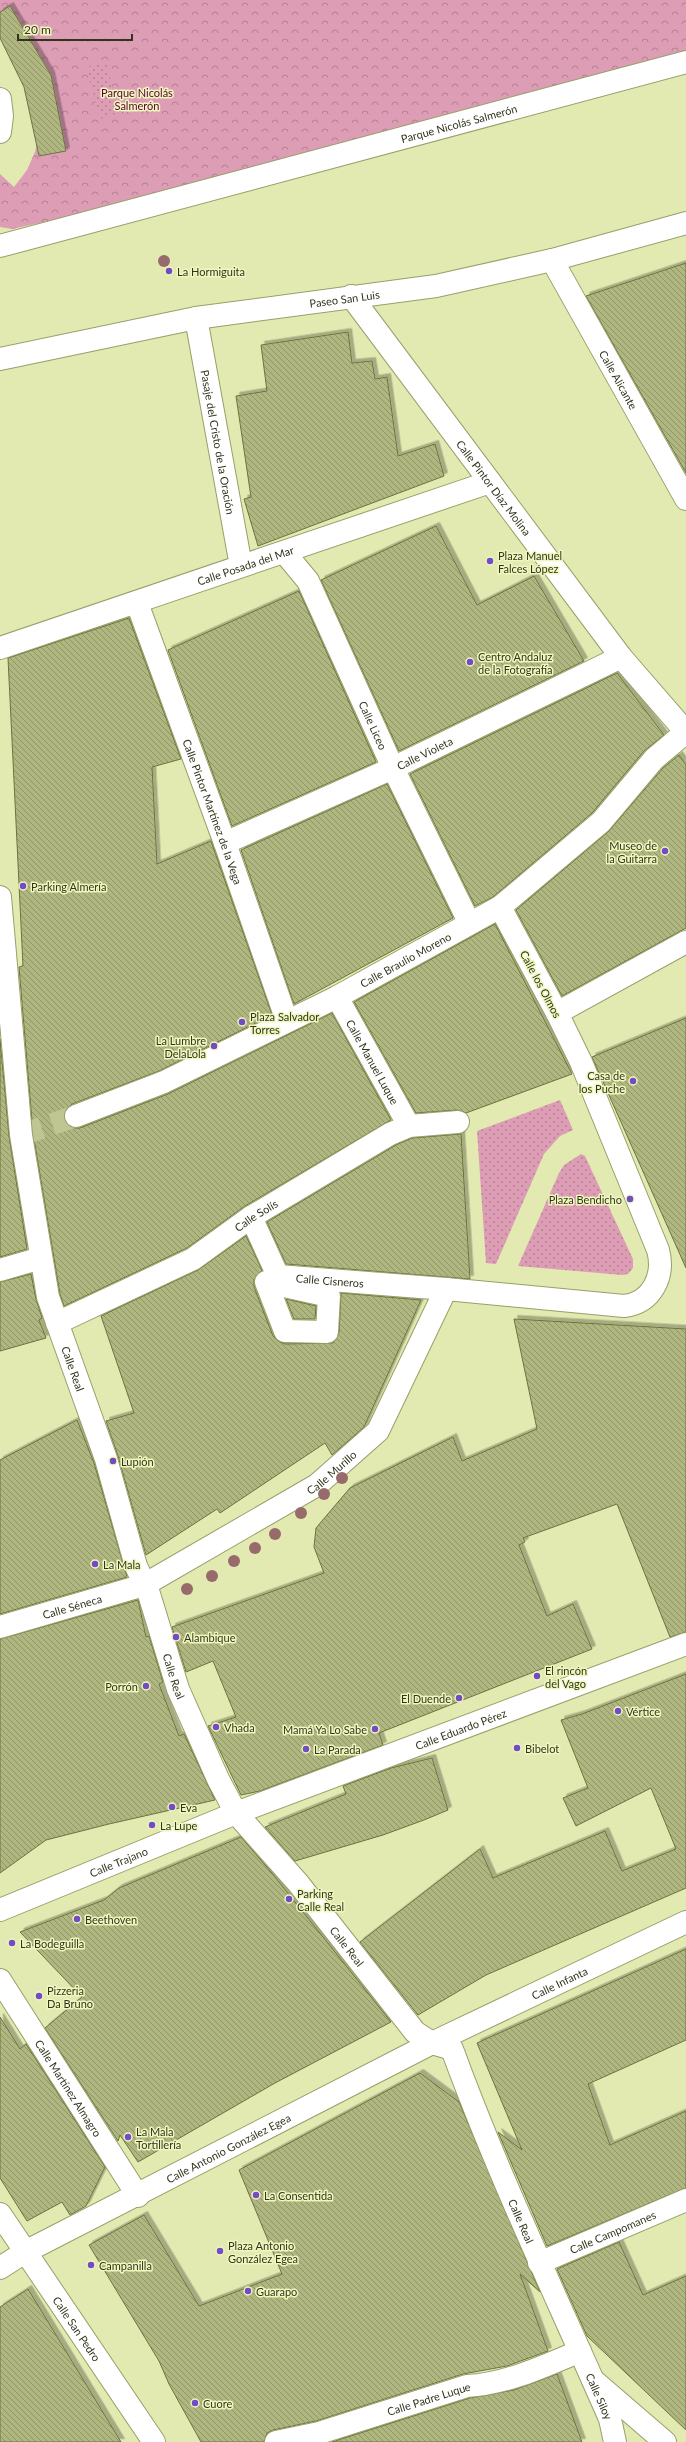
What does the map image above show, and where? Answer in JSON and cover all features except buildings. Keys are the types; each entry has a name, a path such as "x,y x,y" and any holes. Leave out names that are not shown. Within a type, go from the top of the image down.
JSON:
{"street":[{"name":"Parque Nicolás Salmerón","path":"0,246 686,62"},
{"path":"0,100 2,116 0,132"},
{"name":"Paseo San Luis","path":"0,359 196,318 351,296 436,286 552,260 686,223"},
{"name":"Calle Alicante","path":"552,260 686,499"},
{"name":"Calle Pintor Díaz Molina","path":"351,296 621,657 686,732"},
{"name":"Pasaje del Cristo de la Oración","path":"196,318 241,566"},
{"name":"Calle Posada del Mar","path":"0,648 137,603 241,566 490,482"},
{"name":"Calle Liceo","path":"284,552 308,581 394,768 470,922"},
{"name":"Calle Pintor Martínez de la Vega","path":"137,603 225,843 287,1021"},
{"name":"Calle Violeta","path":"225,843 394,768 621,657"},
{"name":"Calle Braulio Moreno","path":"76,1116 164,1082 337,997 470,922 500,907 601,822 654,759 686,732"},
{"name":"Calle Real","path":"0,897 20,1127 48,1297 56,1323 106,1459 136,1566 144,1585 181,1699 236,1813 298,1883 351,1949 414,2032 432,2043 452,2049 471,2100 539,2264 580,2351"},
{"name":"Calle los Olmos","path":"446,1289 624,1306 640,1302 653,1288 660,1273 658,1250 581,1062 557,1013 500,907"},
{"path":"557,1013 686,942"},
{"name":"Calle Manuel Luque","path":"337,997 409,1126"},
{"name":"Calle Solís","path":"56,1323 193,1259 251,1218 390,1134 409,1126 458,1122"},
{"name":"Calle Cisneros","path":"251,1218 278,1276 446,1289"},
{"path":"0,1270 41,1258"},
{"name":"Calle Murillo","path":"144,1585 317,1485 378,1431 446,1289"},
{"name":"Calle Séneca","path":"0,1627 144,1585"},
{"name":"Calle Eduardo Pérez","path":"236,1813 686,1644"},
{"name":"Calle Trajano","path":"0,1910 236,1813"},
{"name":"Calle Infanta","path":"432,2043 686,1922"},
{"name":"Calle Martínez Almagro","path":"0,1980 138,2196"},
{"name":"Calle Antonio González Egea","path":"0,2268 25,2252 138,2196 432,2043"},
{"name":"Calle Campomanes","path":"539,2264 686,2200"},
{"name":"Calle San Pedro","path":"0,2214 154,2442"},
{"name":"Calle Siloy","path":"580,2351 610,2419 615,2442"},
{"name":"Calle Padre Luque","path":"276,2442 319,2433 466,2386 488,2385 553,2363 580,2351"},
{"path":"593,2380 665,2442"}],"green space":[{"name":"Parque Nicolás Salmerón","path":"0,0 686,0 686,51 99,210 12,229 0,227 0,174 14,187 27,170 35,152 41,127 0,29"},
{"path":"106,62 119,113 100,119 86,67"},
{"path":"560,1100 573,1130 560,1136 544,1154 496,1264 486,1263 477,1131"},
{"path":"581,1154 585,1156 633,1259 633,1268 628,1274 622,1275 518,1266 559,1173 564,1165"}],"tunnel":[{"path":"21,1135 76,1116"}],"place":[{"name":"La Hormiguita","path":"169,271"},
{"name":"Plaza Manuel Falces López","path":"490,561"},
{"name":"Centro Andaluz de la Fotografía","path":"470,662"},
{"name":"Museo de la Guitarra","path":"665,851"},
{"name":"Parking Almería","path":"23,886"},
{"name":"Plaza Salvador Torres","path":"242,1022"},
{"name":"La Lumbre DelaLola","path":"214,1046"},
{"name":"Casa de los Puche","path":"633,1081"},
{"name":"Plaza Bendicho","path":"630,1199"},
{"name":"Lupión","path":"113,1461"},
{"name":"La Mala","path":"95,1564"},
{"name":"Alambique","path":"176,1637"},
{"name":"El rincón del Vago","path":"537,1676"},
{"name":"Porrón","path":"146,1686"},
{"name":"El Duende","path":"459,1698"},
{"name":"Vértice","path":"618,1711"},
{"name":"Vhada","path":"216,1727"},
{"name":"Mamá Ya Lo Sabe","path":"375,1729"},
{"name":"Bibelot","path":"517,1748"},
{"name":"La Parada","path":"306,1749"},
{"name":"Eva","path":"172,1807"},
{"name":"La Lupe","path":"152,1825"},
{"name":"Parking Calle Real","path":"289,1899"},
{"name":"Beethoven","path":"77,1919"},
{"name":"La Bodeguilla","path":"12,1943"},
{"name":"Pizzeria Da Bruno","path":"39,1996"},
{"name":"La Mala Tortillería","path":"128,2137"},
{"name":"La Consentida","path":"256,2195"},
{"name":"Plaza Antonio González Egea","path":"220,2251"},
{"name":"Campanilla","path":"91,2265"},
{"name":"Guarapo","path":"248,2291"},
{"name":"Cuore","path":"195,2403"}]}
